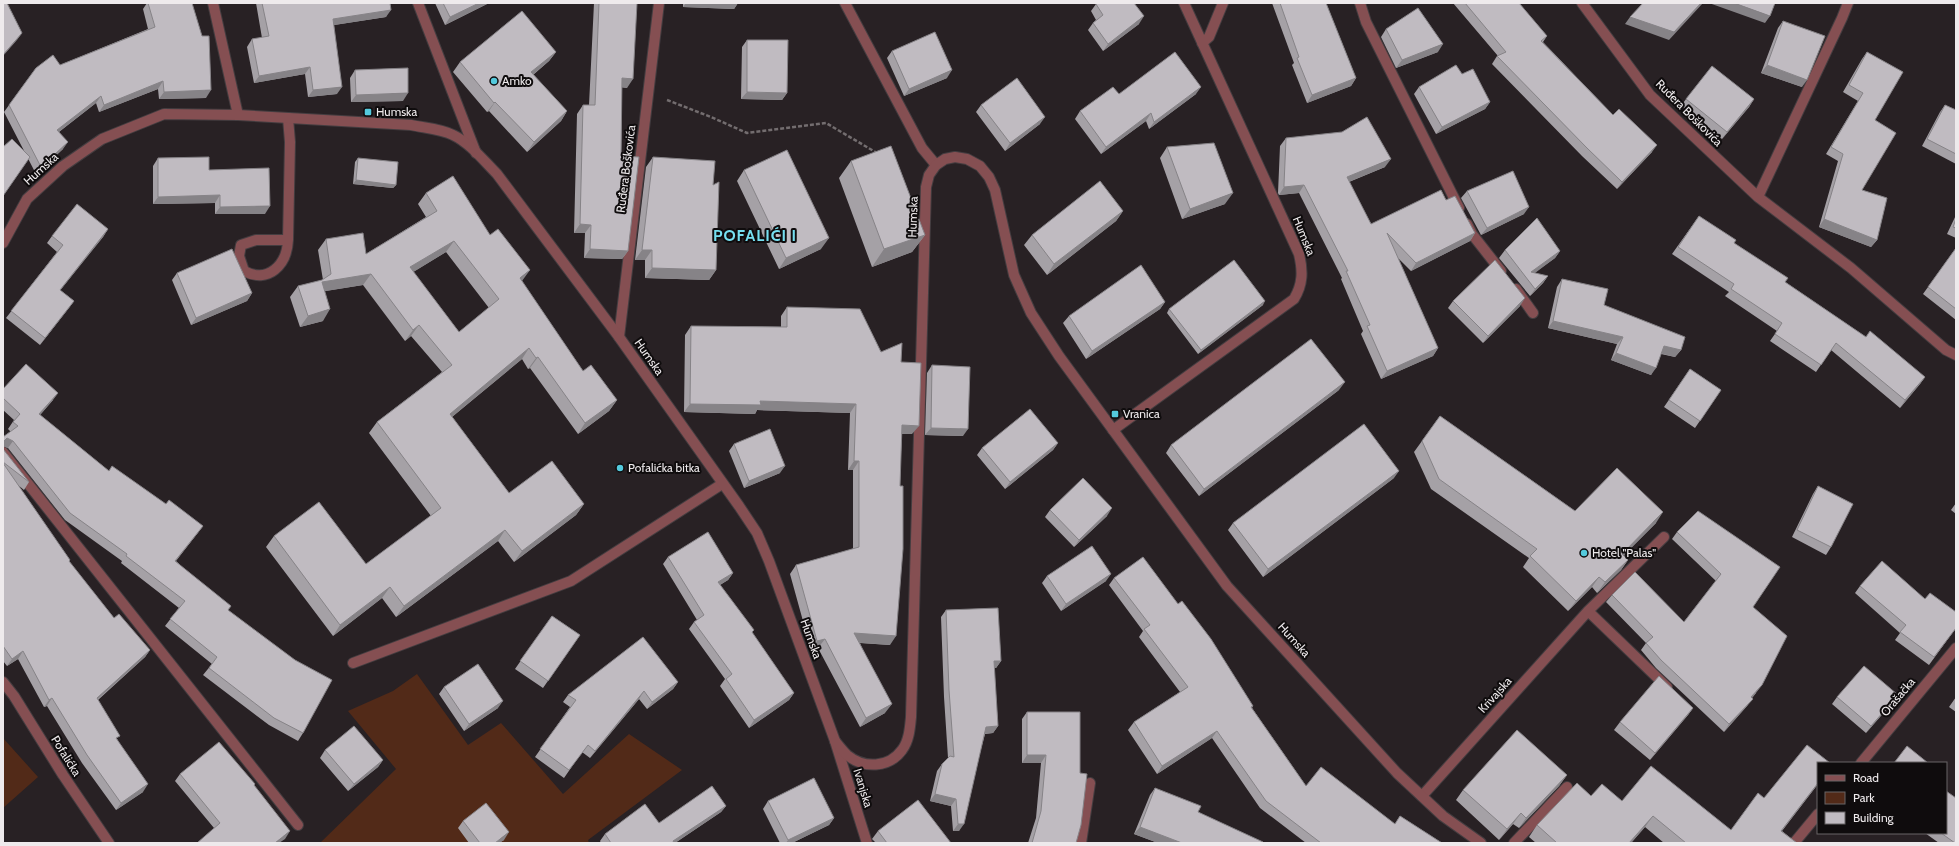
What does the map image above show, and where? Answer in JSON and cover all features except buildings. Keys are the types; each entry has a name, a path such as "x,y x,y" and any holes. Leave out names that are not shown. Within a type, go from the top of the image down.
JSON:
{"street":[{"path":"213,3 238,115"},
{"path":"418,3 476,153"},
{"name":"Ruđera Boškovića","path":"619,338 659,3"},
{"path":"845,3 922,148 936,165"},
{"name":"Humska","path":"1114,430 1294,299 1299,290 1302,278 1302,265 1299,254 1184,3"},
{"path":"1202,43 1209,37 1223,3"},
{"path":"1360,3 1366,22 1472,234 1533,313"},
{"name":"Ruđera Boškovića","path":"1582,3 1650,95 1758,197 1851,268 1946,350 1956,355"},
{"path":"1758,197 1848,3"},
{"name":"Humska","path":"3,243 27,200 63,166 102,140 164,114 238,115 411,125 454,135 476,153 497,174 619,338 757,533 835,741 848,756 862,764 878,766 891,761 903,750 909,734 911,718 926,187 929,175 936,165 950,158 967,159 980,166 990,177 995,190 1014,276 1032,313 1059,356 1227,586 1397,773 1443,816 1480,843"},
{"path":"288,118 290,142 288,248 277,268 264,276 254,276 244,271 239,256 241,245 256,240 288,240"},
{"path":"3,452 298,826"},
{"path":"353,663 571,581 722,484"},
{"name":"Krivajska","path":"1422,796 1588,610 1664,537"},
{"path":"1588,610 1673,692"},
{"name":"Orašačka","path":"1862,762 1956,648"},
{"name":"Pofalićka","path":"3,682 14,696 63,775 109,843"},
{"name":"Ivanjska","path":"835,741 866,843"},
{"path":"1081,843 1090,783"},
{"path":"1514,843 1567,787"},
{"path":"1794,843 1817,815"}],"path":[{"path":"648,94 711,117 747,133 826,124 884,156"}],"green space":[{"path":"417,674 468,745 501,723 563,794 629,734 682,770 588,840 589,843 320,843 396,769 348,711 393,691"},
{"path":"3,738 38,777 3,808"}],"place":[{"name":"Amko","path":"494,81"},
{"name":"Humska","path":"368,112"},
{"name":"Vranica","path":"1115,414"},
{"name":"Pofalićka bitka","path":"620,468"},
{"name":"Hotel \"Palas\"","path":"1584,553"}],"district":[{"name":"POFALIĆI I","path":"755,235"}]}
